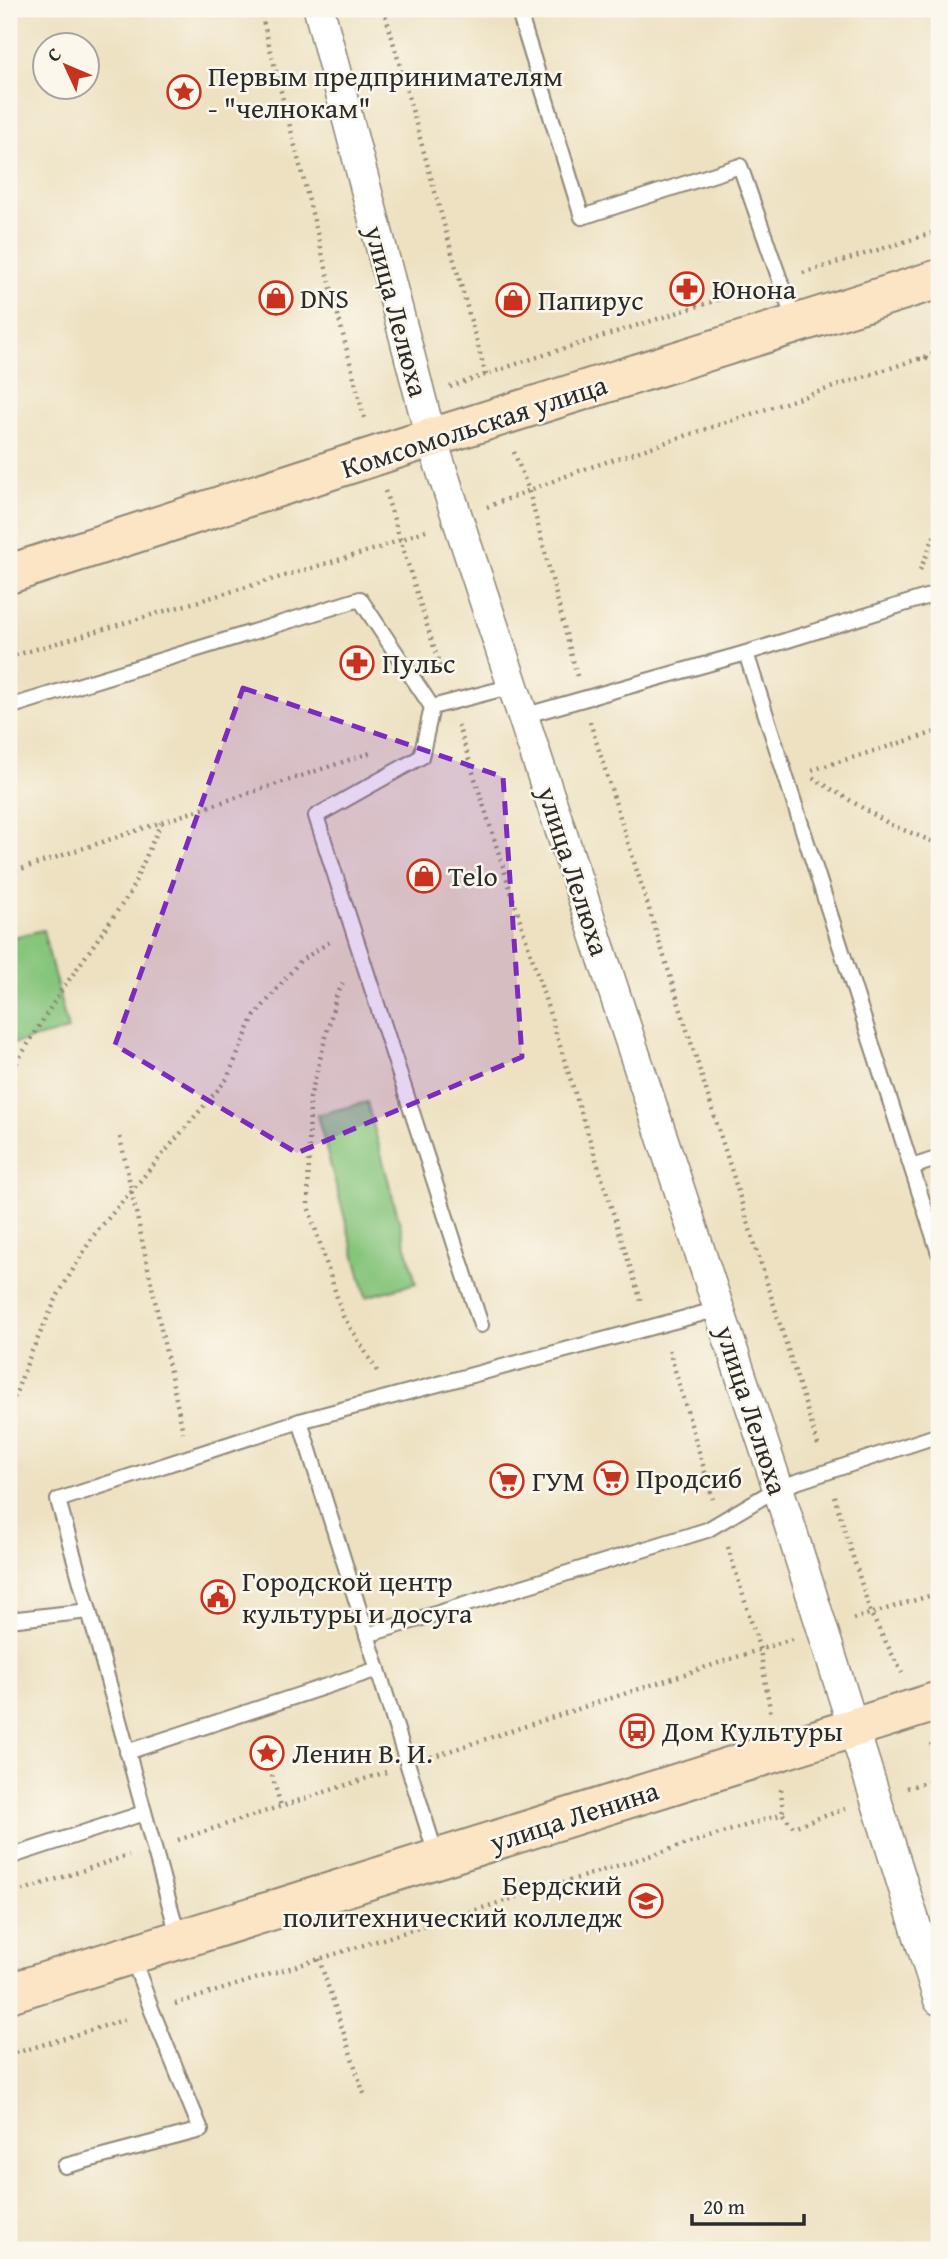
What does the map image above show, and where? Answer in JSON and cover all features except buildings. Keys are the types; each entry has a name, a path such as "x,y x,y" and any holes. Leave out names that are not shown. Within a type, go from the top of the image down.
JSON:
{"street":[{"name":"улица Лелюха","path":"319,9 431,438 778,1488 939,2000"},
{"name":"Комсомольская улица","path":"9,574 939,279"},
{"name":"улица Ленина","path":"9,1993 930,1704"}],"lane":[{"path":"518,9 582,217 740,166 795,324"},
{"path":"523,716 746,653 939,593"},
{"path":"9,707 360,599 432,707 421,757 316,816 481,1325"},
{"path":"746,653 939,1252"},
{"path":"432,707 513,686"},
{"path":"912,1167 939,1158"},
{"path":"179,1940 58,1500 300,1421 719,1309"},
{"path":"300,1421 438,1859"},
{"path":"367,1635 707,1530 778,1488 939,1435"},
{"path":"9,1620 89,1611"},
{"path":"127,1752 378,1669"},
{"path":"9,1857 144,1813"},
{"path":"65,2166 201,2130 131,1954"}],"path":[{"path":"260,9 365,423"},
{"path":"384,9 486,374 528,491 583,699 871,1614 930,1704 939,1769"},
{"path":"914,359 939,359"},
{"path":"906,604 939,525"},
{"path":"939,732 804,773 891,825 939,844"},
{"path":"9,873 426,734"},
{"path":"9,1075 57,996 130,893 162,822"},
{"path":"9,1411 31,1353 58,1295 93,1236 227,1079 253,1018 300,961 352,926"},
{"path":"360,951 336,997 310,1098 308,1206 343,1316 392,1396"},
{"path":"120,1137 189,1457"},
{"path":"9,1895 939,1592"},
{"path":"253,1710 281,1806"},
{"path":"9,2055 783,1814 793,1827 876,1798"},
{"path":"319,1959 365,2097"}],"highlighted area":[{"path":"243,688 503,777 522,1057 297,1153 115,1045"}],"green space":[{"path":"43,930 68,1030 9,1045 9,938"},
{"path":"367,1102 416,1283 366,1297 317,1115"}],"place":[{"name":"Первым предпринимателям - \"челнокам\"","path":"184,92"},
{"name":"Юнона","path":"687,289"},
{"name":"DNS","path":"276,298"},
{"name":"Папирус","path":"513,300"},
{"name":"Пульс","path":"357,663"},
{"name":"Telo","path":"424,876"},
{"name":"Продсиб","path":"611,1478"},
{"name":"ГУМ","path":"507,1481"},
{"name":"Городской центр культуры и досуга","path":"218,1597"},
{"name":"Дом Культуры","path":"637,1731"},
{"name":"Ленин В. И.","path":"267,1753"},
{"name":"Бердский политехнический колледж","path":"646,1901"}]}
